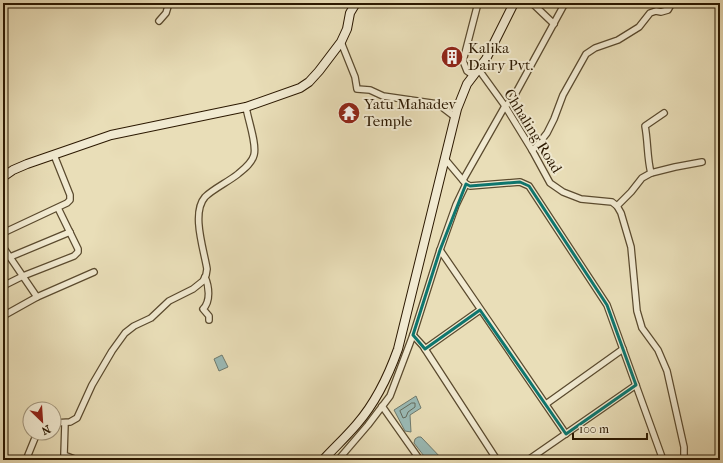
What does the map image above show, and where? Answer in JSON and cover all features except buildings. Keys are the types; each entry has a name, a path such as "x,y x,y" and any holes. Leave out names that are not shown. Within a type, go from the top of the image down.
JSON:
{"main road":[{"path":"3,177 13,170 111,135 246,107 306,85 327,62 341,42 347,29 350,13 356,3"},
{"path":"323,460 358,424 389,375 398,349 455,117 465,88 492,47 514,3"}],"street":[{"path":"159,21 166,13 169,3"},
{"name":"Chhaling Road","path":"478,3 464,61 467,71 476,73 505,106 550,183 563,192 581,199 612,202 617,206"},
{"path":"532,3 554,24"},
{"path":"338,460 368,425 390,396 413,335 440,250 465,182 505,106 512,100 566,3"},
{"path":"532,150 546,133 554,119 563,95 586,54 595,48 612,43 625,36 640,27 650,13 668,10 672,3"},
{"path":"341,42 355,77 357,89 370,90 383,96 438,104 455,117"},
{"path":"77,460 64,455 65,423 73,421 76,418 92,385 112,351 125,333 134,326 150,318 169,301 193,290 203,281 205,277 207,269 199,225 200,207 207,196 228,182 246,166 253,157 253,140 246,107"},
{"path":"652,173 649,163 648,142 645,126 664,113"},
{"path":"3,233 58,208 70,200 70,195 54,155"},
{"path":"444,159 470,186 520,182 529,186 607,305 663,460"},
{"path":"684,460 684,447 667,371 658,350 642,328 637,311 631,247 621,212 617,206 642,178 652,173 702,162"},
{"path":"3,286 23,276 74,256 78,252 78,249 58,208"},
{"path":"37,297 6,252 70,232"},
{"path":"440,250 566,434"},
{"path":"3,316 37,297 94,272"},
{"path":"205,277 208,283 208,300 203,309 209,316 209,320"},
{"path":"425,349 480,310"},
{"path":"413,335 425,349 497,460"},
{"path":"546,404 623,349"},
{"path":"528,460 636,384"},
{"path":"382,406 420,460"},
{"path":"26,460 34,441"}],"highlighted area":[{"path":"520,182 529,186 607,305 636,385 566,434 480,310 425,349 413,335 440,250 466,184 470,186"}],"water":[{"path":"222,355 228,367 219,371 214,359"},
{"path":"416,396 421,408 410,415 411,432 405,431 394,410"},
{"path":"421,437 443,460 427,460 414,443 415,439"}],"place":[{"name":"Kalika Dairy Pvt.","path":"452,57"},
{"name":"Yatu Mahadev Temple","path":"349,113"}]}
